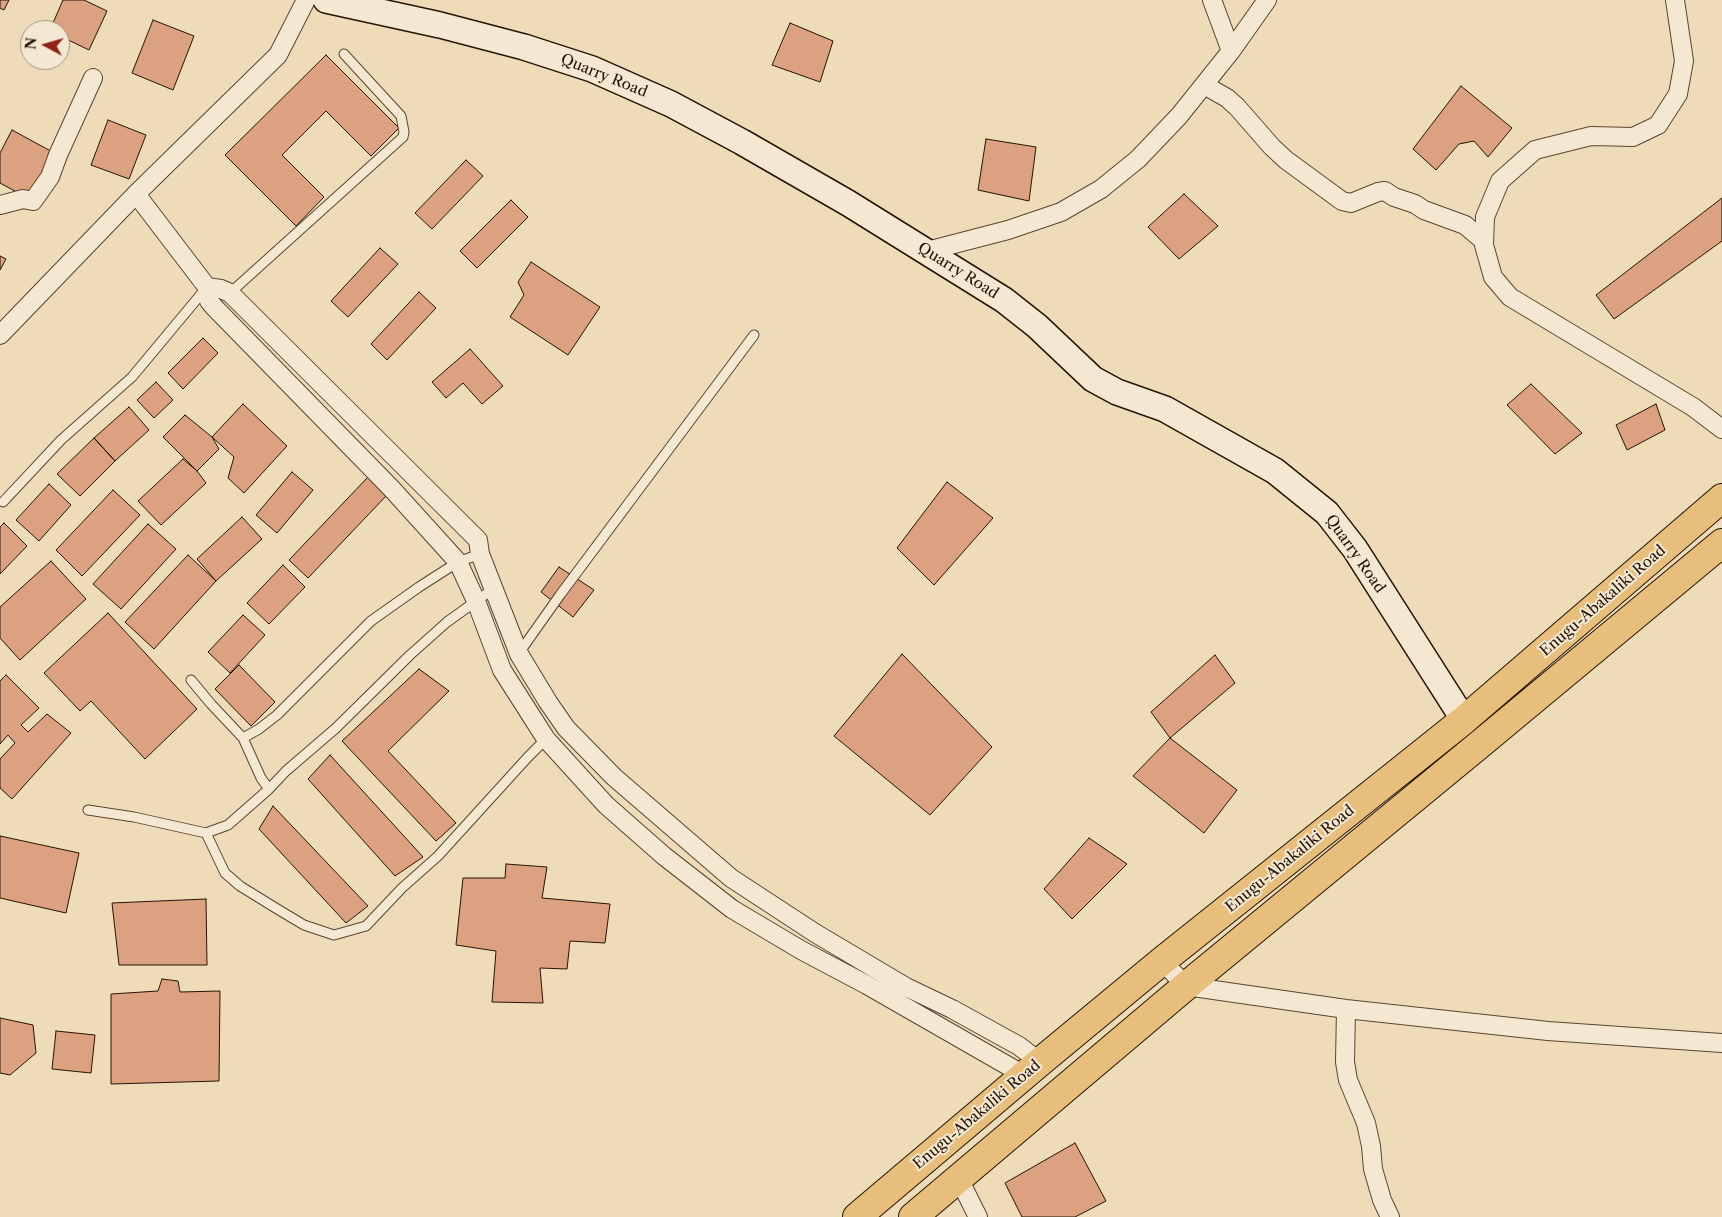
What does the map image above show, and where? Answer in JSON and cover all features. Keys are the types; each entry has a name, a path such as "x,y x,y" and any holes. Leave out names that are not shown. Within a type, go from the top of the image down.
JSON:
{"highway":[{"name":"Enugu-Abakaliki Road","path":"857,1217 1032,1068 1162,961 1464,720 1722,498"},
{"name":"Enugu-Abakaliki Road","path":"913,1217 1186,986 1722,543"}],"street":[{"path":"0,335 136,194 278,55 306,0"},
{"name":"Quarry Road","path":"326,0 440,25 524,47 592,69 671,104 848,203 1004,300 1037,326 1093,379 1117,392 1164,409 1194,424 1275,471 1327,513 1355,549 1464,720"},
{"path":"1212,0 1231,51"},
{"path":"927,251 1008,230 1061,212 1101,189 1138,159 1179,116 1231,51 1267,0"},
{"path":"1675,0 1684,61 1678,94 1658,125 1633,137 1591,136 1535,150 1500,181 1486,217 1484,241 1493,277 1510,297 1693,407 1722,429"},
{"path":"0,205 23,199 33,201 50,177 93,78"},
{"path":"1204,85 1227,98 1286,160 1342,201 1351,203 1385,191 1424,210 1465,225 1484,241"},
{"path":"136,194 207,287 209,301 214,308 391,488 458,562 476,601 502,670 546,739 606,805 664,856 732,909 867,986 1032,1068"},
{"path":"207,287 221,289 230,293 478,540 480,554 519,654 566,728 614,777 731,878 823,938 906,987 952,1009 1019,1046 1032,1068"},
{"path":"266,361 283,345"},
{"path":"348,446 366,428"},
{"path":"1162,961 1186,986 1346,1009 1548,1031 1722,1043"},
{"path":"1346,1009 1345,1062 1348,1080 1366,1123 1373,1169 1382,1200 1390,1217"},
{"path":"959,1180 978,1217"}],"lane":[{"path":"230,293 403,137 401,116 344,54"},
{"path":"3,502 61,440 132,377 207,287"},
{"path":"519,654 560,595 754,336"},
{"path":"243,738 259,729 277,714 370,621 458,562 480,554"},
{"path":"88,810 134,817 206,833 228,826 286,771 336,728 410,655 448,622 494,589"},
{"path":"191,680 243,738 257,771 269,789"},
{"path":"206,833 225,872 240,886 304,924 334,935 366,926 402,888 438,856 546,739"}],"building":[{"path":"0,0 9,0 4,10 0,8"},
{"path":"63,0 84,0 107,11 89,50 70,41 70,20 54,20"},
{"path":"153,20 194,36 173,90 132,73"},
{"path":"790,23 833,41 820,82 772,65"},
{"path":"326,55 399,128 371,156 326,111 282,155 324,197 296,226 225,155"},
{"path":"1461,86 1512,128 1488,157 1474,141 1459,144 1436,170 1413,149"},
{"path":"108,120 146,135 129,179 91,165"},
{"path":"12,130 58,155 33,201 0,183 0,153"},
{"path":"986,139 1036,147 1029,201 978,190"},
{"path":"466,160 483,176 432,229 415,213"},
{"path":"1184,194 1218,226 1179,259 1148,227"},
{"path":"1722,198 1722,241 1614,319 1596,295"},
{"path":"511,200 528,217 477,268 460,251"},
{"path":"380,248 398,264 348,317 331,301"},
{"path":"0,256 6,259 0,270"},
{"path":"531,262 600,307 568,355 510,317 524,295 518,282"},
{"path":"419,292 436,308 387,360 371,344"},
{"path":"203,338 218,353 183,389 168,373"},
{"path":"470,349 503,386 482,404 463,383 446,398 432,382"},
{"path":"156,382 173,400 154,418 137,400"},
{"path":"1531,384 1582,433 1555,454 1507,405"},
{"path":"243,404 287,446 244,493 228,478 234,457 212,437"},
{"path":"1656,404 1665,430 1627,450 1616,425"},
{"path":"129,407 149,430 115,461 94,438"},
{"path":"185,415 212,437 219,449 197,471 163,437"},
{"path":"94,438 115,461 80,496 57,474"},
{"path":"183,459 197,471 206,483 161,525 138,501"},
{"path":"292,472 313,490 277,533 256,515"},
{"path":"368,477 387,495 308,578 289,560"},
{"path":"947,482 993,518 934,585 897,548"},
{"path":"49,484 71,505 39,541 16,520"},
{"path":"113,490 140,515 82,576 56,550"},
{"path":"242,517 262,539 216,581 197,559"},
{"path":"4,523 27,546 0,574 0,527"},
{"path":"148,524 176,549 121,609 93,584"},
{"path":"188,555 216,581 154,649 125,622"},
{"path":"51,561 86,599 20,660 0,638 0,607"},
{"path":"283,565 305,587 269,624 247,603"},
{"path":"559,567 594,590 573,617 541,592"},
{"path":"108,613 197,709 145,759 91,701 80,711 44,673"},
{"path":"243,615 265,635 230,673 208,652"},
{"path":"902,654 992,747 930,815 834,736"},
{"path":"1215,655 1235,683 1170,738 1151,712"},
{"path":"239,665 275,702 251,726 215,689"},
{"path":"419,669 449,691 388,751 456,823 436,841 342,741"},
{"path":"6,675 39,708 21,725 28,732 47,714 71,733 12,799 0,788 0,759 15,743 8,735 0,744 0,681"},
{"path":"1170,738 1237,790 1204,833 1133,776"},
{"path":"330,755 423,857 395,876 308,779"},
{"path":"273,806 368,906 346,923 259,829"},
{"path":"0,836 79,853 66,913 0,898"},
{"path":"1089,838 1127,864 1072,919 1044,889"},
{"path":"506,864 547,867 542,898 610,904 605,943 570,941 567,969 540,968 543,1003 492,1002 496,951 456,945 463,878 505,878"},
{"path":"206,899 207,965 119,965 112,903"},
{"path":"162,979 178,981 180,992 220,991 219,1081 111,1084 111,994 158,991"},
{"path":"0,1018 33,1025 36,1053 10,1075 0,1073"},
{"path":"56,1031 95,1035 91,1073 52,1069"},
{"path":"1075,1143 1106,1201 1075,1217 1022,1217 1005,1183"}]}
